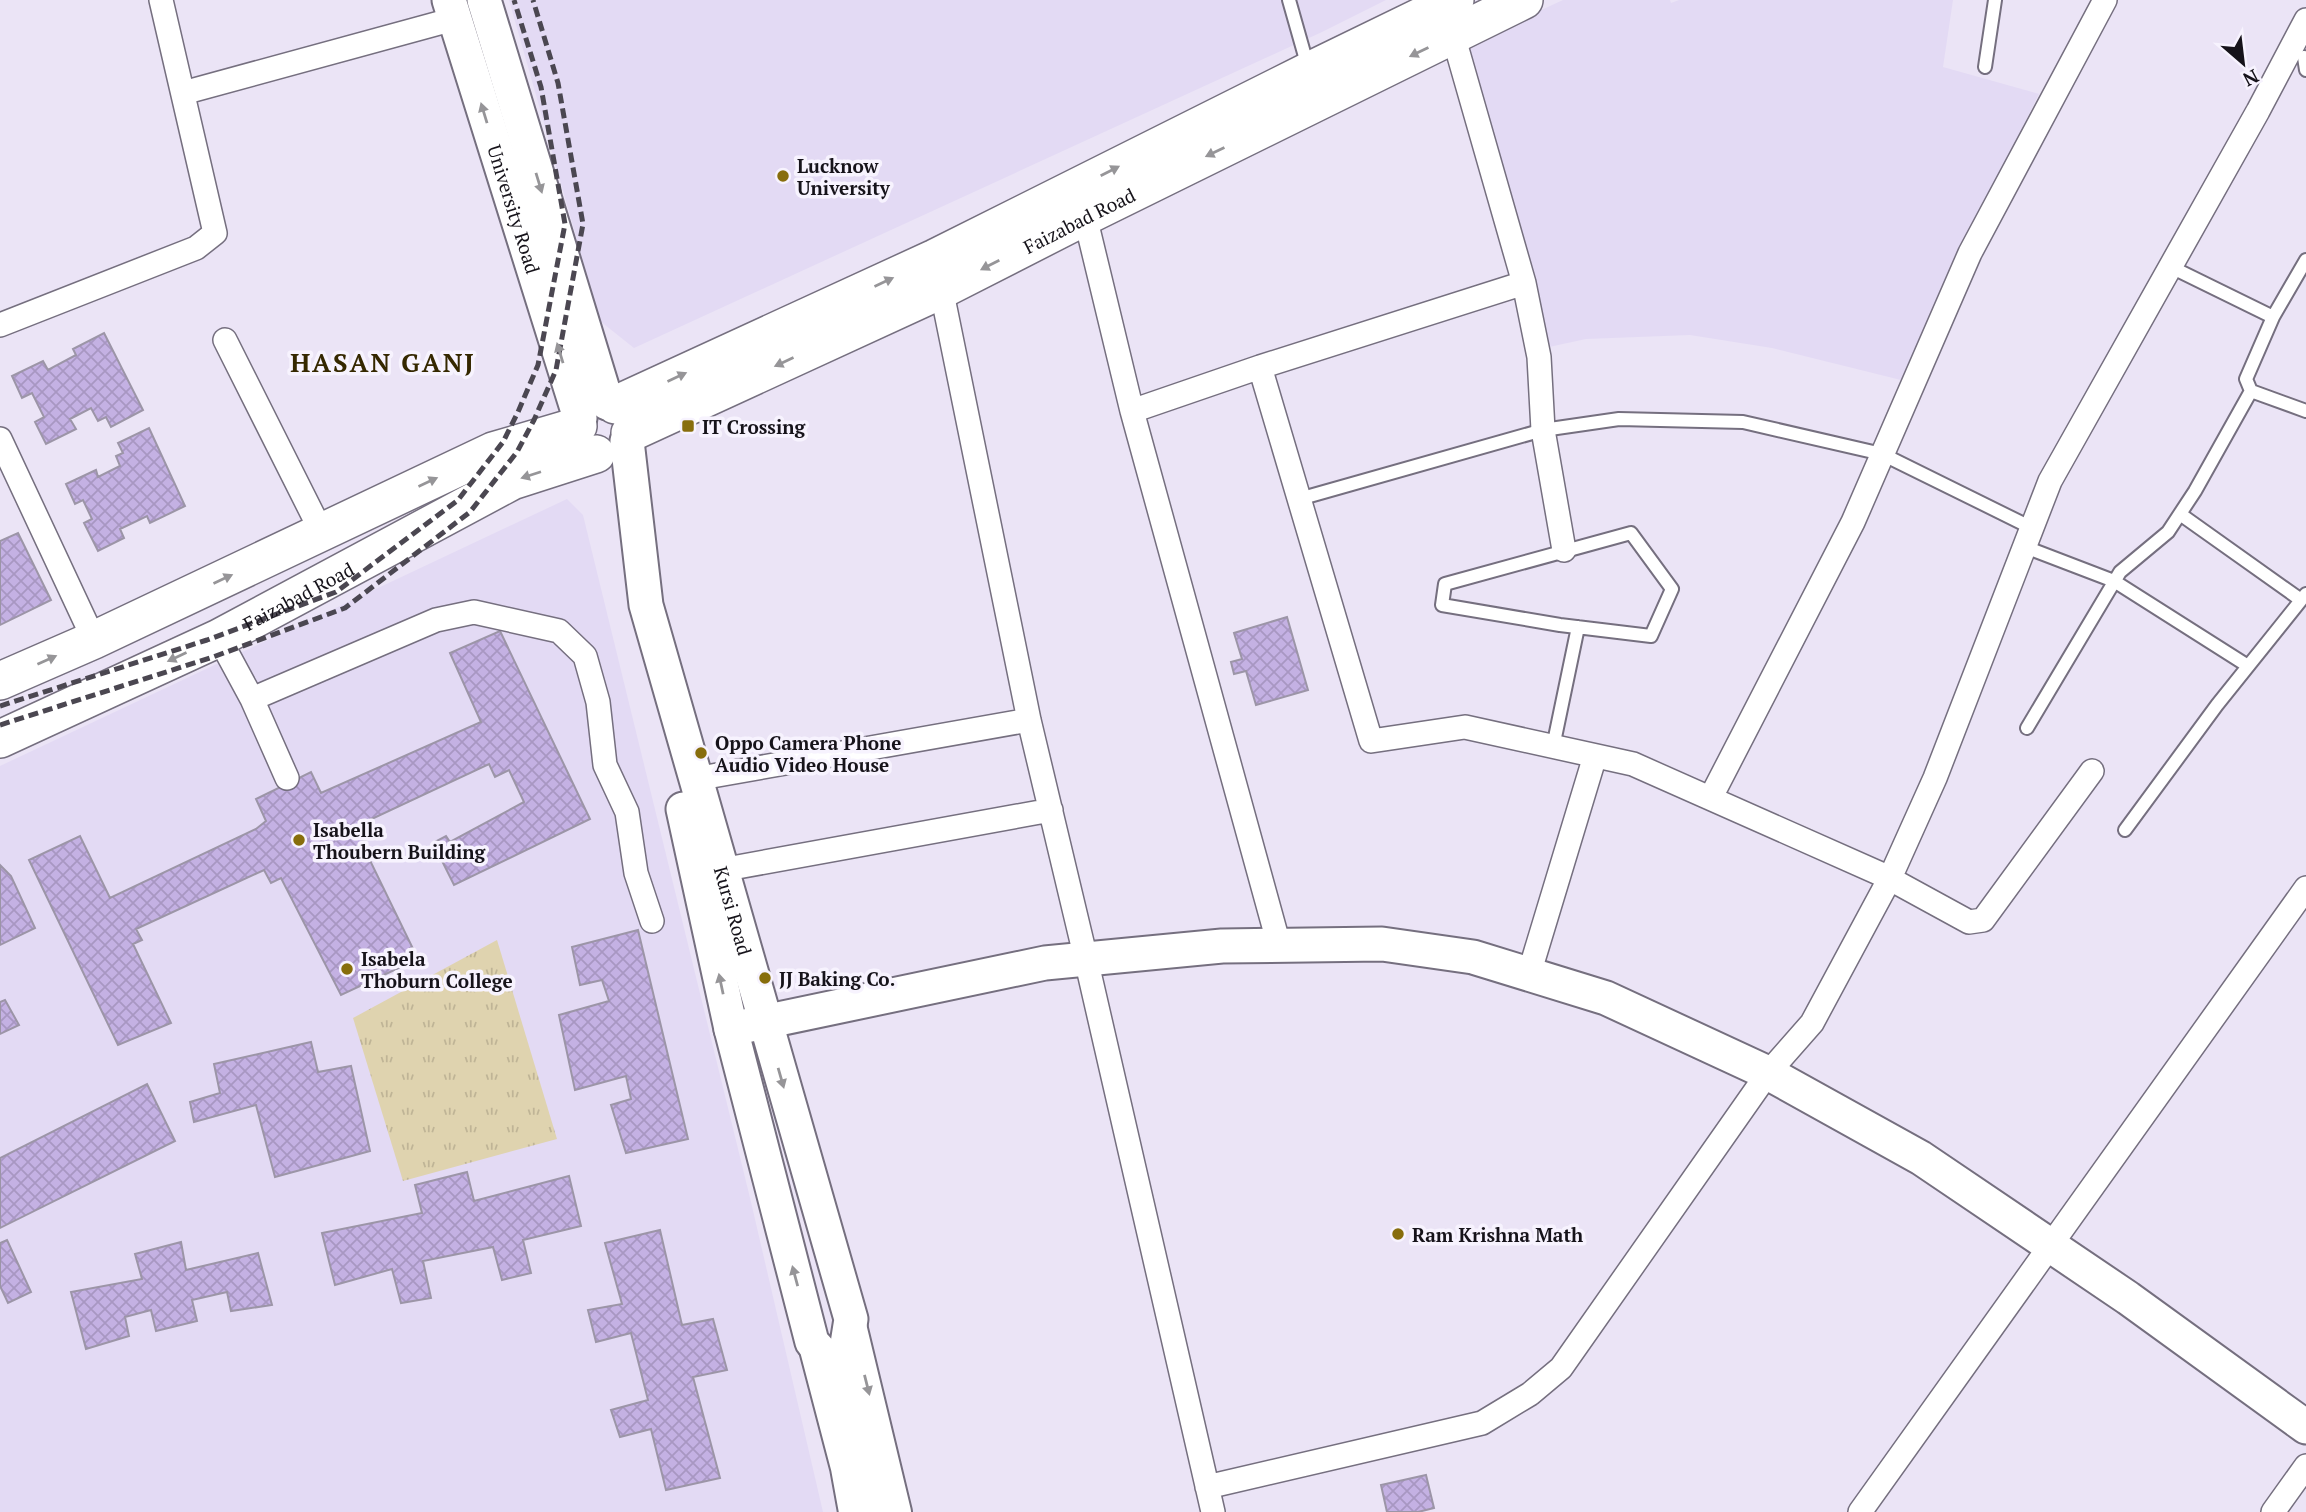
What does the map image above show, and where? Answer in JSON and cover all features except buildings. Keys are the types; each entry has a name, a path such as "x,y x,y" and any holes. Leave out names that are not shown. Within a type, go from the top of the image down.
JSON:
{"main road":[{"name":"University Road","path":"484,0 605,429"},
{"name":"Faizabad Road","path":"1082,202 1309,71 1448,15 1524,0"},
{"name":"University Road","path":"452,9 605,429"},
{"name":"Faizabad Road","path":"0,739 219,638 605,429 938,274 1448,15"},
{"name":"Faizabad Road","path":"0,681 94,640 493,452 605,429"},
{"name":"Kursi Road","path":"605,429 646,605 851,1319 842,1375 873,1508"},
{"name":"Kursi Road","path":"605,429 731,1029 812,1342 842,1375"},
{"path":"731,1029 1045,963 1086,959 1222,946 1382,944 1473,957 1606,998 1768,1073 1922,1158 2128,1298 2306,1427"}],"street":[{"path":"0,325 196,248 215,233 161,0"},
{"path":"1711,797 1853,522 1970,253 2105,0"},
{"path":"183,93 452,9"},
{"path":"1448,15 1524,283 1539,357 1543,430 1564,550"},
{"path":"1207,1487 1482,1423 1530,1394 1561,1368 1768,1073 1812,1023 1889,878 1935,778 2050,481 2171,267 2301,59 2306,20"},
{"path":"1082,202 1132,411 1279,945"},
{"path":"938,274 1029,720 1213,1512"},
{"path":"1132,411 1524,283"},
{"path":"225,340 321,533"},
{"path":"1260,367 1371,741 1465,727 1633,764 1889,878 1969,922 1983,920 2092,771"},
{"path":"0,439 94,640"},
{"path":"251,699 436,620 474,612 559,631 585,656 598,702 604,765 627,813 636,873 652,921"},
{"path":"219,638 251,699 287,778"},
{"path":"695,779 1029,720"},
{"path":"1529,974 1595,756"},
{"path":"722,870 1051,810"},
{"path":"1860,1512 2306,888"},
{"path":"851,1319 873,1508"},
{"path":"812,1342 845,1468 873,1508"},
{"path":"2273,1512 2306,1466"}],"lane":[{"path":"1289,0 1309,71"},
{"path":"1985,67 1995,0"},
{"path":"2027,729 2120,572 2168,532 2195,491 2250,391 2246,379 2273,317 2306,260"},
{"path":"2171,267 2273,317"},
{"path":"2250,391 2306,411"},
{"path":"1299,499 1543,430 1619,419 1743,422 1882,454 2028,537 2115,581 2248,666"},
{"path":"2125,830 2248,666 2304,597 2180,514"},
{"path":"1631,533 1672,589 1651,636 1578,627 1442,605 1445,584 1631,533"},
{"path":"1553,747 1578,627"}],"shaded area":[{"name":"Lucknow University","path":"509,0 1386,0 1322,32 634,348 600,321"},
{"path":"1563,0 1670,0 1671,3 1679,0 1953,0 1943,67 2039,94 1901,380 1772,348 1690,335 1586,339 1549,347 1463,46"},
{"name":"Isabela Thoburn College","path":"567,499 583,515 751,1202 823,1512 0,1512 0,766"}],"green space":[{"path":"497,940 557,1139 403,1181 353,1018"}],"railway":[{"path":"0,706 207,640 336,592 458,500 503,442 538,365 565,224 541,87 514,0"},
{"path":"0,725 213,657 345,608 470,512 517,452 556,370 583,224 558,83 533,0"}],"place":[{"name":"Lucknow University","path":"783,176"},
{"name":"IT Crossing","path":"688,426"},
{"name":"Oppo Camera Phone Audio Video House","path":"701,753"},
{"name":"Isabella Thoubern Building","path":"299,840"},
{"name":"Isabela Thoburn College","path":"347,969"},
{"name":"JJ Baking Co.","path":"765,978"},
{"name":"Ram Krishna Math","path":"1398,1234"}],"district":[{"name":"HASAN GANJ","path":"383,362"}]}
